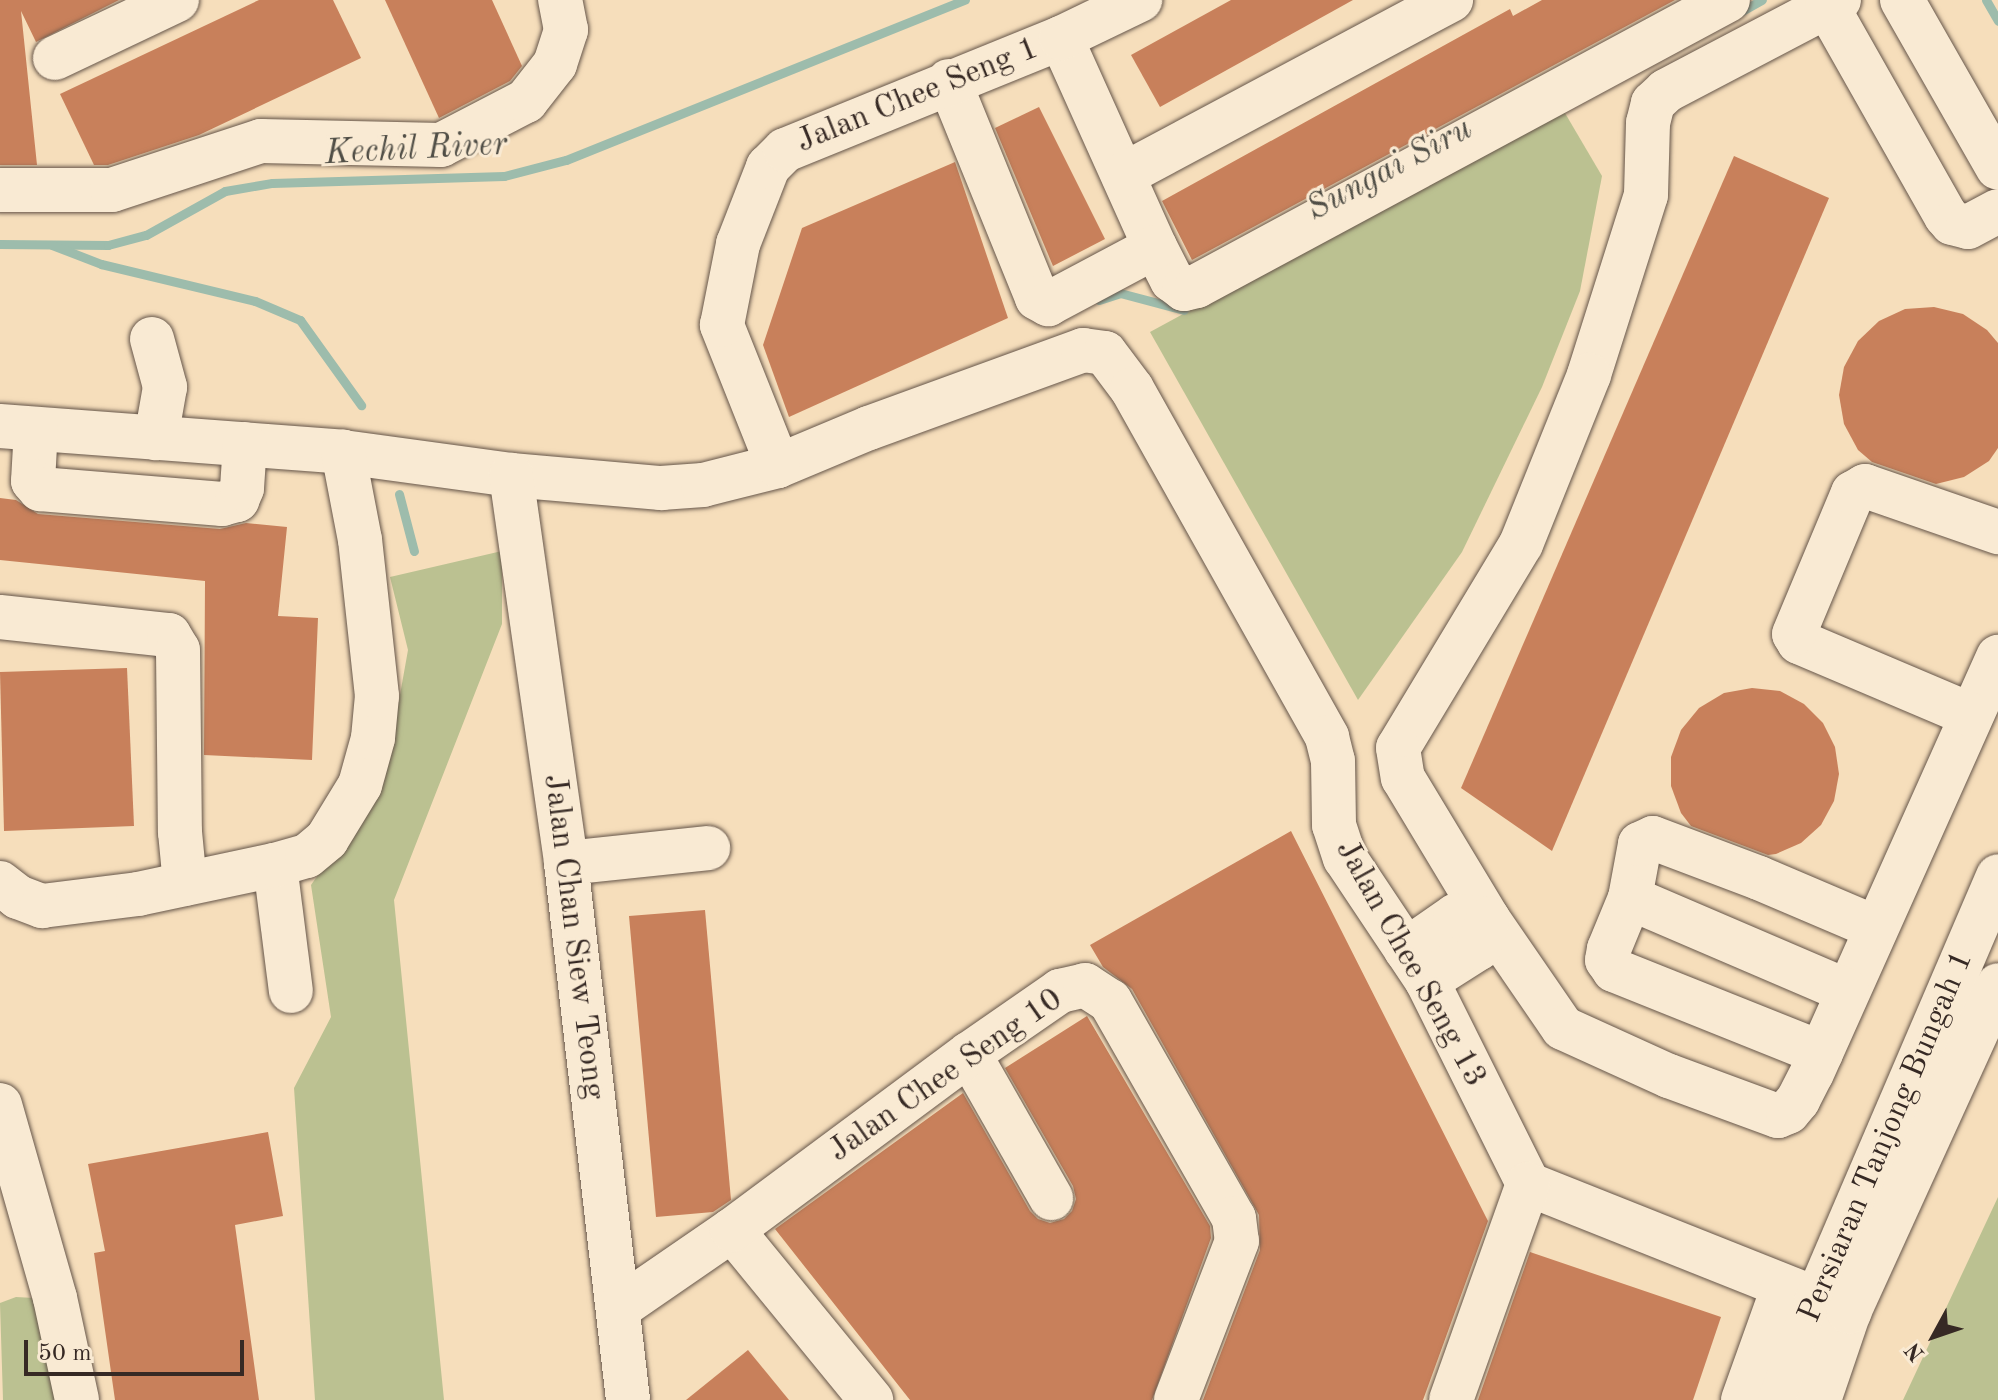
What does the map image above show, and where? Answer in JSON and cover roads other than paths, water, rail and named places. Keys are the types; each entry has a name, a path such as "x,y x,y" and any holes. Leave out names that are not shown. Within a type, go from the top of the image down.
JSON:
{"street":[{"path":"55,58 177,0"},
{"path":"0,190 112,190 261,141 441,145 526,101 555,64 566,30 560,0"},
{"path":"1061,38 1140,0"},
{"path":"1123,175 1451,0"},
{"name":"Jalan Chee Seng 1","path":"778,466 722,325 738,244 768,167 785,150 1061,38 1155,247 1172,280 1184,289 1197,286 1728,0"},
{"path":"1902,0 1998,168"},
{"path":"1998,211 1968,227 1952,223 1946,216 1833,3 1666,91 1653,103 1648,123 1646,195 1589,375 1521,544 1398,748 1403,778 1488,919 1563,1028 1669,1076 1778,1116 1788,1112 1798,1100 1821,1053 1998,657"},
{"path":"949,81 1037,298 1048,304 1155,247"},
{"path":"152,339 165,387 156,438"},
{"name":"Jalan Chee Seng 13","path":"778,466 869,428 1083,350 1105,353 1127,380 1327,737 1333,761 1334,825 1345,858 1416,966 1528,1184"},
{"path":"245,444 242,488 237,500 222,504 40,489 33,481 18,428 245,444 343,452 511,475 661,488 703,485 778,466"},
{"path":"0,883 18,897 42,906 138,894 307,856 327,839 360,785 373,738 377,696 360,540 343,452"},
{"name":"Jalan Chan Siew Teong","path":"511,475 566,863 620,1307 628,1400"},
{"path":"1971,715 1799,642 1794,634 1853,493 1865,486 1998,532"},
{"path":"0,617 169,635 178,650 180,832 185,884"},
{"path":"1821,1053 1614,970 1607,960 1609,949 1630,898 1640,844 1653,838 1759,878 1876,928"},
{"path":"566,863 708,848"},
{"path":"275,865 291,991"},
{"name":"Persiaran Tanjong Bungah 1","path":"1780,1400 1816,1300 1998,876"},
{"path":"1630,898 1847,991"},
{"path":"1416,966 1455,916 1488,919"},
{"name":"Jalan Chee Seng 10","path":"620,1307 732,1230 969,1054 1060,991 1085,985 1110,1001 1234,1218 1237,1241 1176,1400"},
{"name":"Persiaran Tanjong Bungah 1","path":"1743,1400 1816,1300 1998,985"},
{"path":"969,1054 1051,1198"},
{"path":"0,1105 55,1298 77,1400"},
{"path":"1451,1400 1528,1184 1816,1300"},
{"path":"732,1230 871,1400"},
{"name":"Persiaran Tanjong Bungah 1","path":"1816,1300 1819,1400"}],"waterway":[{"name":"Kechil River","path":"0,244 108,245 146,235 225,191 272,183 504,176 566,160 965,0"},
{"name":"Sungai Siru","path":"1740,12 1762,0"},
{"name":"Sungai Siru","path":"1986,0 1998,21"},
{"name":"Kechil River","path":"52,245 101,264 255,301 300,320 361,405"},
{"name":"Sungai Siru","path":"1099,300 1120,293 1184,310"},
{"name":"Kechil River","path":"399,494 414,551"}]}
